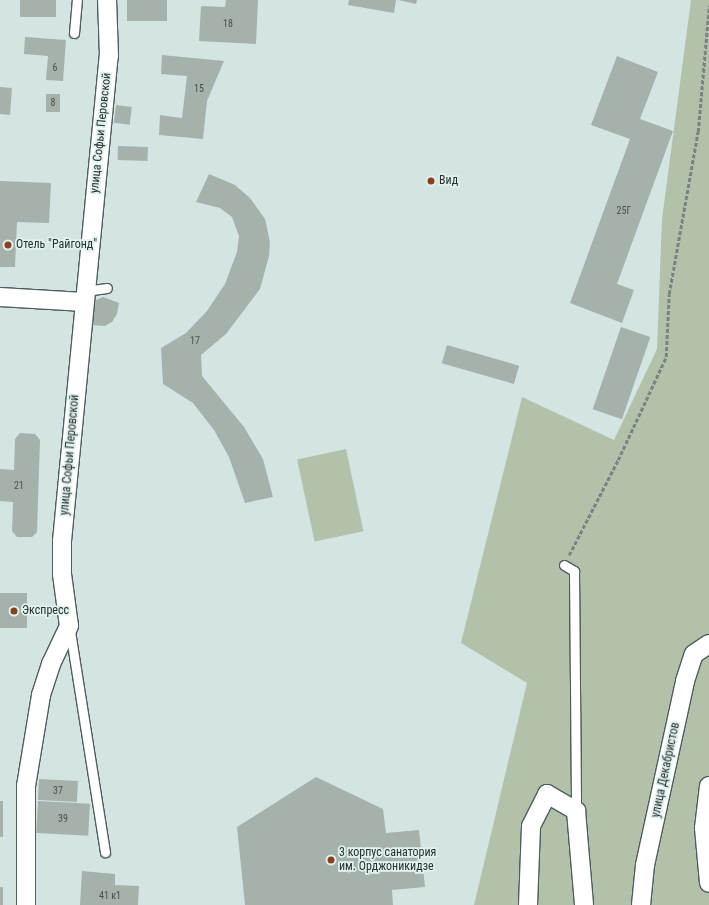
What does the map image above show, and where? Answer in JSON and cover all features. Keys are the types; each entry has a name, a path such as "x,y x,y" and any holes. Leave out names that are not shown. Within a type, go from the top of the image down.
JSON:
{"street":[{"name":"улица Софьи Перовской","path":"69,626 62,574 62,542 84,296 109,56 107,0"},
{"path":"0,297 84,296"},
{"path":"26,905 26,786 41,695 51,664 69,626"},
{"name":"улица Декабристов","path":"641,905 645,865 685,681 694,654 709,644"},
{"path":"709,786 704,828 709,883"},
{"path":"528,905 531,826 547,794 576,811 584,905"}],"lane":[{"path":"74,33 77,0"},
{"path":"84,296 107,288"},
{"path":"564,565 574,571 576,811"},
{"path":"69,626 105,852"}],"path":[{"path":"564,565 618,460 666,357 669,294 698,132 709,6"}],"green space":[{"path":"691,0 709,0 709,905 474,905 527,683 461,643 522,397 614,440 657,349 662,219"},
{"path":"346,449 363,531 315,542 297,459"}],"building":[{"path":"20,0 56,0 56,17 20,17"},
{"path":"127,0 167,0 167,21 127,21"},
{"path":"226,0 258,0 256,44 199,41 201,6 225,7"},
{"path":"349,0 396,0 394,13 348,5"},
{"path":"398,0 417,0 416,4"},
{"path":"25,37 66,40 63,81 46,80 48,56 24,54"},
{"path":"162,55 224,61 207,101 203,139 159,135 160,115 182,118 187,76 161,74"},
{"path":"617,56 658,72 640,119 673,131 617,284 634,290 622,323 570,303 630,139 591,125"},
{"path":"0,87 12,88 10,115 0,114"},
{"path":"46,94 60,94 60,112 46,112"},
{"path":"116,105 132,107 130,125 114,123"},
{"path":"118,146 148,147 147,161 118,160"},
{"path":"209,174 235,185 250,198 265,219 270,242 269,256 260,289 226,334 201,355 202,376 244,427 263,459 273,497 245,503 229,457 214,430 193,403 163,384 161,348 186,333 207,311 225,284 237,252 239,236 232,217 220,208 196,202"},
{"name":"Отель \"Райгонд\"","path":"0,181 51,183 49,223 17,222 15,267 0,267"},
{"path":"103,297 119,303 117,314 112,322 105,326 90,325 90,303"},
{"path":"621,327 650,337 622,419 593,409"},
{"path":"447,345 519,366 514,384 442,363"},
{"path":"20,433 35,434 40,440 37,532 32,537 17,537 12,531 13,502 0,501 0,469 14,470 15,439"},
{"name":"Экспресс","path":"0,593 27,593 27,628 0,628"},
{"name":"3 корпус санатория им. Орджоникидзе","path":"316,777 383,809 386,833 419,830 425,887 392,890 393,905 245,905 237,827"},
{"path":"39,779 78,781 77,802 38,800"},
{"path":"0,801 3,801 3,837 0,837"},
{"path":"38,801 90,804 88,836 36,833"},
{"path":"82,871 115,874 115,885 139,886 138,905 80,905"},
{"path":"0,887 3,887 3,905 0,905"}],"place":[{"name":"Вид","path":"431,181"},
{"name":"Отель \"Райгонд\"","path":"8,245"},
{"name":"Экспресс","path":"14,611"},
{"name":"3 корпус санатория им. Орджоникидзе","path":"331,860"}]}
